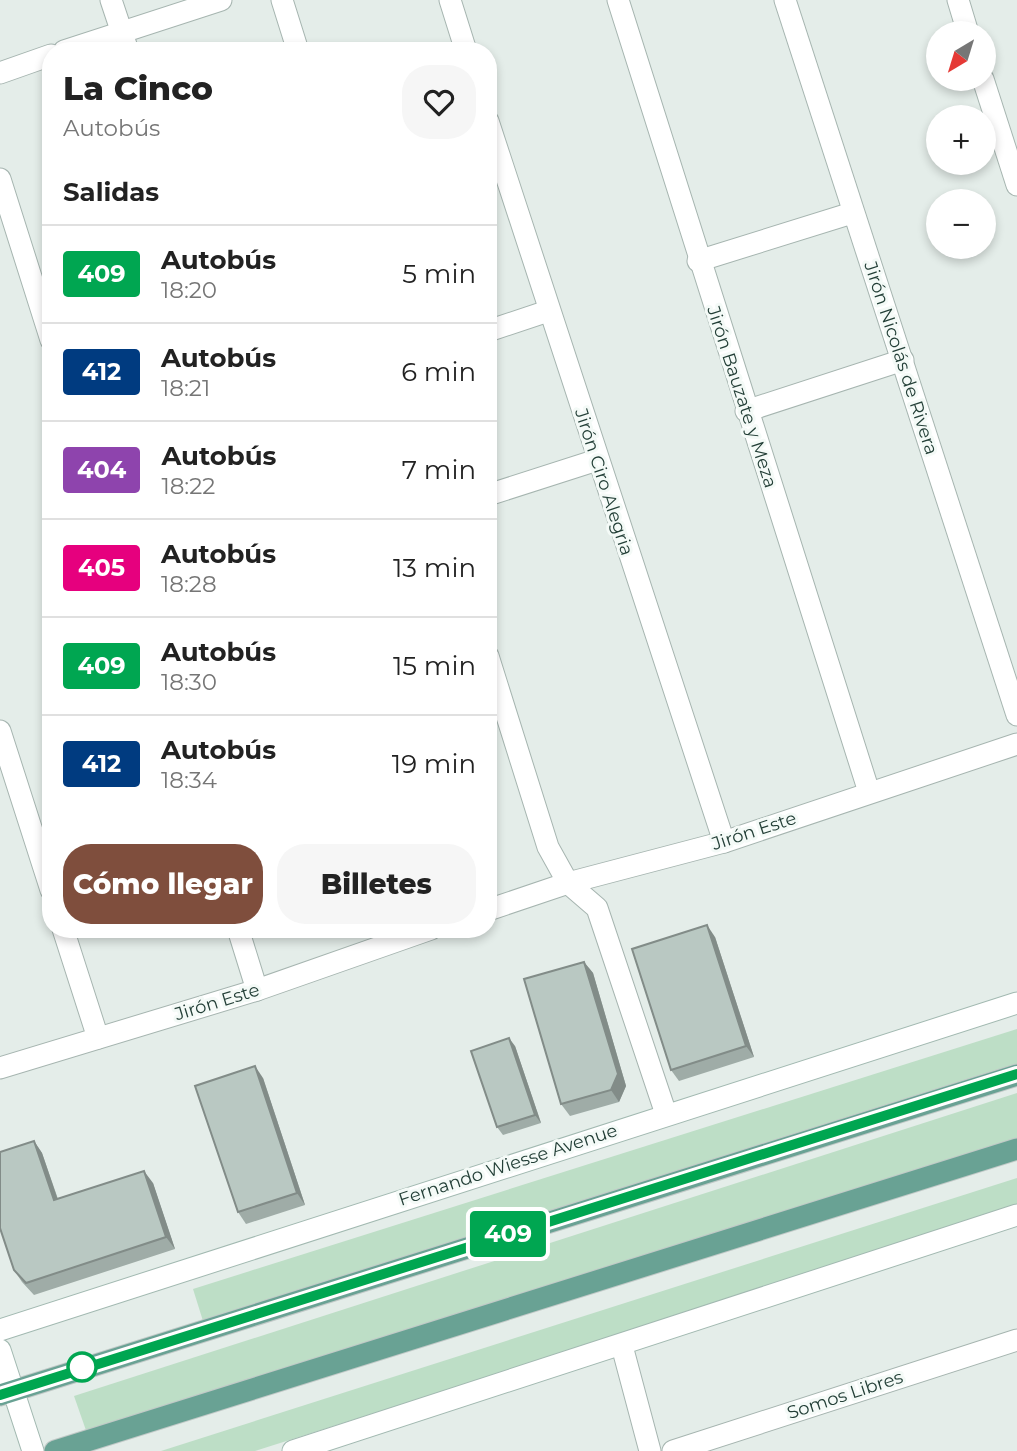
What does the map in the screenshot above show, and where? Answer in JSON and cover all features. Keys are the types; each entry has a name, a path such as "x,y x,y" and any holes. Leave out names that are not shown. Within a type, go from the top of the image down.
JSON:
{"main road":[{"path":"7,1392 1017,1074"},
{"path":"55,1451 1017,1149"}],"street":[{"path":"111,0 125,42"},
{"path":"88,42 221,0"},
{"path":"282,0 295,42"},
{"path":"450,0 463,42"},
{"name":"Jirón Bauzate y Meza","path":"618,0 698,261 869,792"},
{"name":"Jirón Nicolás de Rivera","path":"785,0 1017,715"},
{"path":"958,0 964,21"},
{"path":"0,74 42,58"},
{"path":"987,91 1017,185"},
{"name":"Jirón Ciro Alegria","path":"497,150 724,842"},
{"path":"0,179 42,312"},
{"path":"698,261 852,213"},
{"path":"497,328 548,311"},
{"path":"746,411 903,360"},
{"path":"497,492 597,460"},
{"path":"497,685 548,847 568,883 597,908 666,1115"},
{"path":"0,731 42,862"},
{"name":"Jirón Este","path":"497,907 568,883 724,842 1017,744"},
{"path":"66,938 98,1038"},
{"path":"241,938 257,990"},
{"name":"Jirón Este","path":"0,1068 257,990 394,938"},
{"name":"Fernando Wiesse Avenue","path":"0,1330 1017,1003"},
{"path":"293,1451 622,1346 1017,1215"},
{"name":"Somos Libres","path":"673,1451 1017,1340"},
{"path":"622,1346 650,1451"},
{"path":"0,1350 7,1392 33,1451"}],"green space":[{"path":"1017,1029 1017,1064 203,1321 193,1289"},
{"path":"1017,1093 1017,1146 89,1439 74,1396"},
{"path":"1017,1178 1017,1208 255,1451 161,1451"}],"building":[{"path":"707,925 746,1046 671,1070 632,949"},
{"path":"584,962 618,1074 611,1090 561,1104 524,979"},
{"path":"509,1038 535,1115 497,1127 471,1051"},
{"path":"255,1066 297,1193 238,1212 195,1086"},
{"path":"34,1141 54,1200 144,1171 166,1237 26,1283 14,1270 0,1228 0,1152"}],"bus line":[{"name":"409","path":"0,1395 80,1367 1017,1074"}]}
